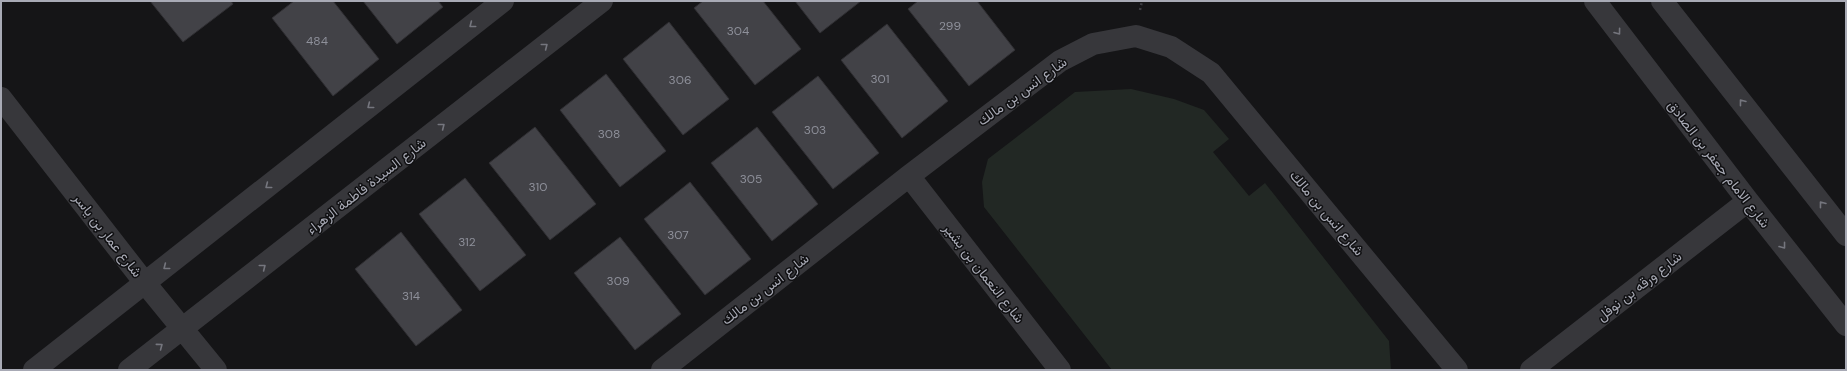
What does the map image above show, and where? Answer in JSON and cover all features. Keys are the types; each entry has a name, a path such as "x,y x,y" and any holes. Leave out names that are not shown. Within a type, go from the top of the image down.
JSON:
{"street":[{"path":"34,370 503,1"},
{"name":"شارع السيدة فاطمة الزهراء","path":"129,370 602,1"},
{"name":"شارع الامام جعفر بن الصادق","path":"1594,1 1748,201 1846,325"},
{"path":"1662,1 1846,235"},
{"name":"شارع انس بن مالك","path":"662,370 909,176 1060,61 1093,44 1136,36 1171,47 1211,74 1456,370"},
{"name":"شارع عمار بن ياسر","path":"1,98 145,283 216,370"},
{"name":"شارع النعمان بن بشير","path":"909,176 1060,370"},
{"name":"شارع ورقه بن نوفل","path":"1531,370 1748,201"}],"shaded area":[{"path":"1131,89 1174,99 1204,110 1229,139 1213,152 1249,196 1265,183 1389,341 1391,370 1112,370 984,207 982,182 988,159 1075,92"}],"building":[{"path":"150,1 231,1 233,4 183,42"},
{"path":"294,1 333,1 379,59 333,96 272,18"},
{"path":"363,1 438,1 443,7 397,44"},
{"path":"703,1 763,1 801,49 755,85 694,8"},
{"path":"795,1 861,1 820,33"},
{"path":"918,1 977,1 1015,50 969,86 908,9"},
{"path":"669,22 729,99 683,135 623,59"},
{"path":"887,24 948,101 902,138 841,60"},
{"path":"606,74 666,151 620,187 560,110"},
{"path":"818,76 879,153 833,189 772,112"},
{"path":"535,127 596,204 550,240 489,163"},
{"path":"757,127 818,204 772,241 711,163"},
{"path":"465,178 526,255 480,291 419,214"},
{"path":"690,182 751,259 705,295 644,219"},
{"path":"401,232 462,310 416,346 355,269"},
{"path":"620,237 681,314 635,350 574,273"}]}
